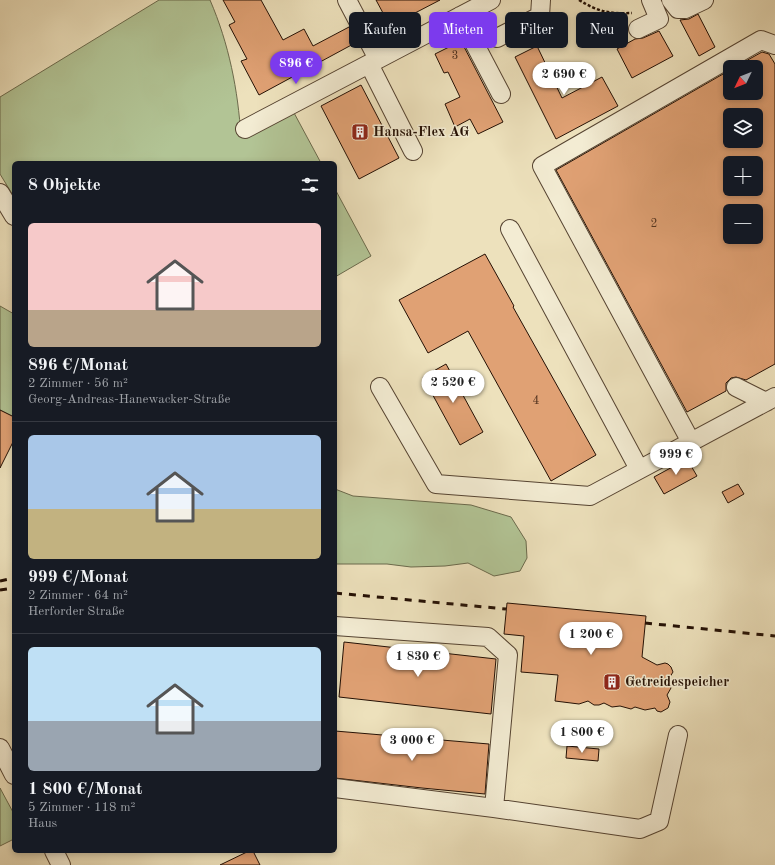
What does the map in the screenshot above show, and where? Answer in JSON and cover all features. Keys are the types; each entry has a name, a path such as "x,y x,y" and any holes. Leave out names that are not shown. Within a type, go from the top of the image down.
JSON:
{"street":[{"path":"347,0 413,151"},
{"path":"468,12 491,0"},
{"path":"497,38 540,16 541,0"},
{"path":"671,0 678,9 685,9 704,0"},
{"path":"638,29 659,19 652,4"},
{"path":"245,129 429,33"},
{"path":"691,442 542,166 761,40 775,45"},
{"path":"477,48 502,94"},
{"path":"0,193 12,213"},
{"path":"510,229 639,469"},
{"path":"380,387 436,484 590,496 771,400"},
{"path":"736,387 771,400"},
{"path":"337,626 488,637 508,654 494,808"},
{"path":"337,788 494,808 640,829 659,821 678,735"},
{"path":"0,748 12,770"},
{"path":"55,853 61,865"}],"path":[{"path":"579,0 598,10 614,14 636,13 652,4"}],"green space":[{"path":"159,0 210,0 217,17 232,67 238,102 241,137 293,111 320,161 12,161 12,194 0,174 0,97"},
{"path":"337,193 371,256 337,276"},
{"path":"0,306 12,313 12,416 0,410"},
{"path":"337,490 353,496 471,505 511,517 526,541 527,558 520,571 494,576 468,563 445,566 411,567 387,564 337,564"},
{"path":"0,788 12,810 12,840 0,846"}],"building":[{"path":"223,0 261,0 283,40 304,29 313,46 349,27 349,46 259,95 241,61 247,59 229,25 235,22"},
{"path":"376,0 440,0 417,12 382,12"},
{"path":"698,14 715,47 699,56 680,20 689,19"},
{"path":"659,31 673,56 632,78 617,49 628,48 628,43 635,39 643,38"},
{"path":"447,48 465,48 503,122 478,134 470,119 455,127 445,104 460,97 448,72 444,73 435,54"},
{"path":"533,48 538,48 562,98 602,77 618,106 556,139 515,57"},
{"path":"762,52 769,54 775,64 775,364 746,380 736,377 731,378 726,383 726,391 687,412 556,170 723,74 723,100 763,100 763,60 748,60"},
{"name":"Hansa-Flex AG","path":"361,85 399,158 359,179 321,106"},
{"path":"485,254 596,455 551,481 468,331 428,353 399,300"},
{"path":"446,364 483,432 460,445 423,377"},
{"path":"0,410 12,416 12,444 0,468"},
{"path":"687,459 697,476 664,494 654,477"},
{"path":"738,484 744,494 728,503 722,492"},
{"path":"507,603 646,616 642,657 657,665 665,663 671,667 673,672 668,680 671,688 667,695 670,702 668,708 661,712 657,711 655,708 645,710 635,707 631,709 620,706 612,707 604,703 594,705 588,701 579,704 555,701 558,675 521,672 524,636 504,634"},
{"path":"344,642 496,659 491,714 339,697"},
{"path":"337,731 489,744 485,794 337,778"},
{"path":"567,746 599,749 598,761 566,758"},
{"path":"245,853 254,853 260,865 220,865"}],"railway":[{"path":"0,581 12,578"},
{"path":"0,590 12,588"},
{"path":"337,593 506,609"},
{"path":"645,623 775,636"}],"place":[{"name":"Hansa-Flex AG","path":"360,132"},
{"name":"Getreidespeicher","path":"612,682"}]}
